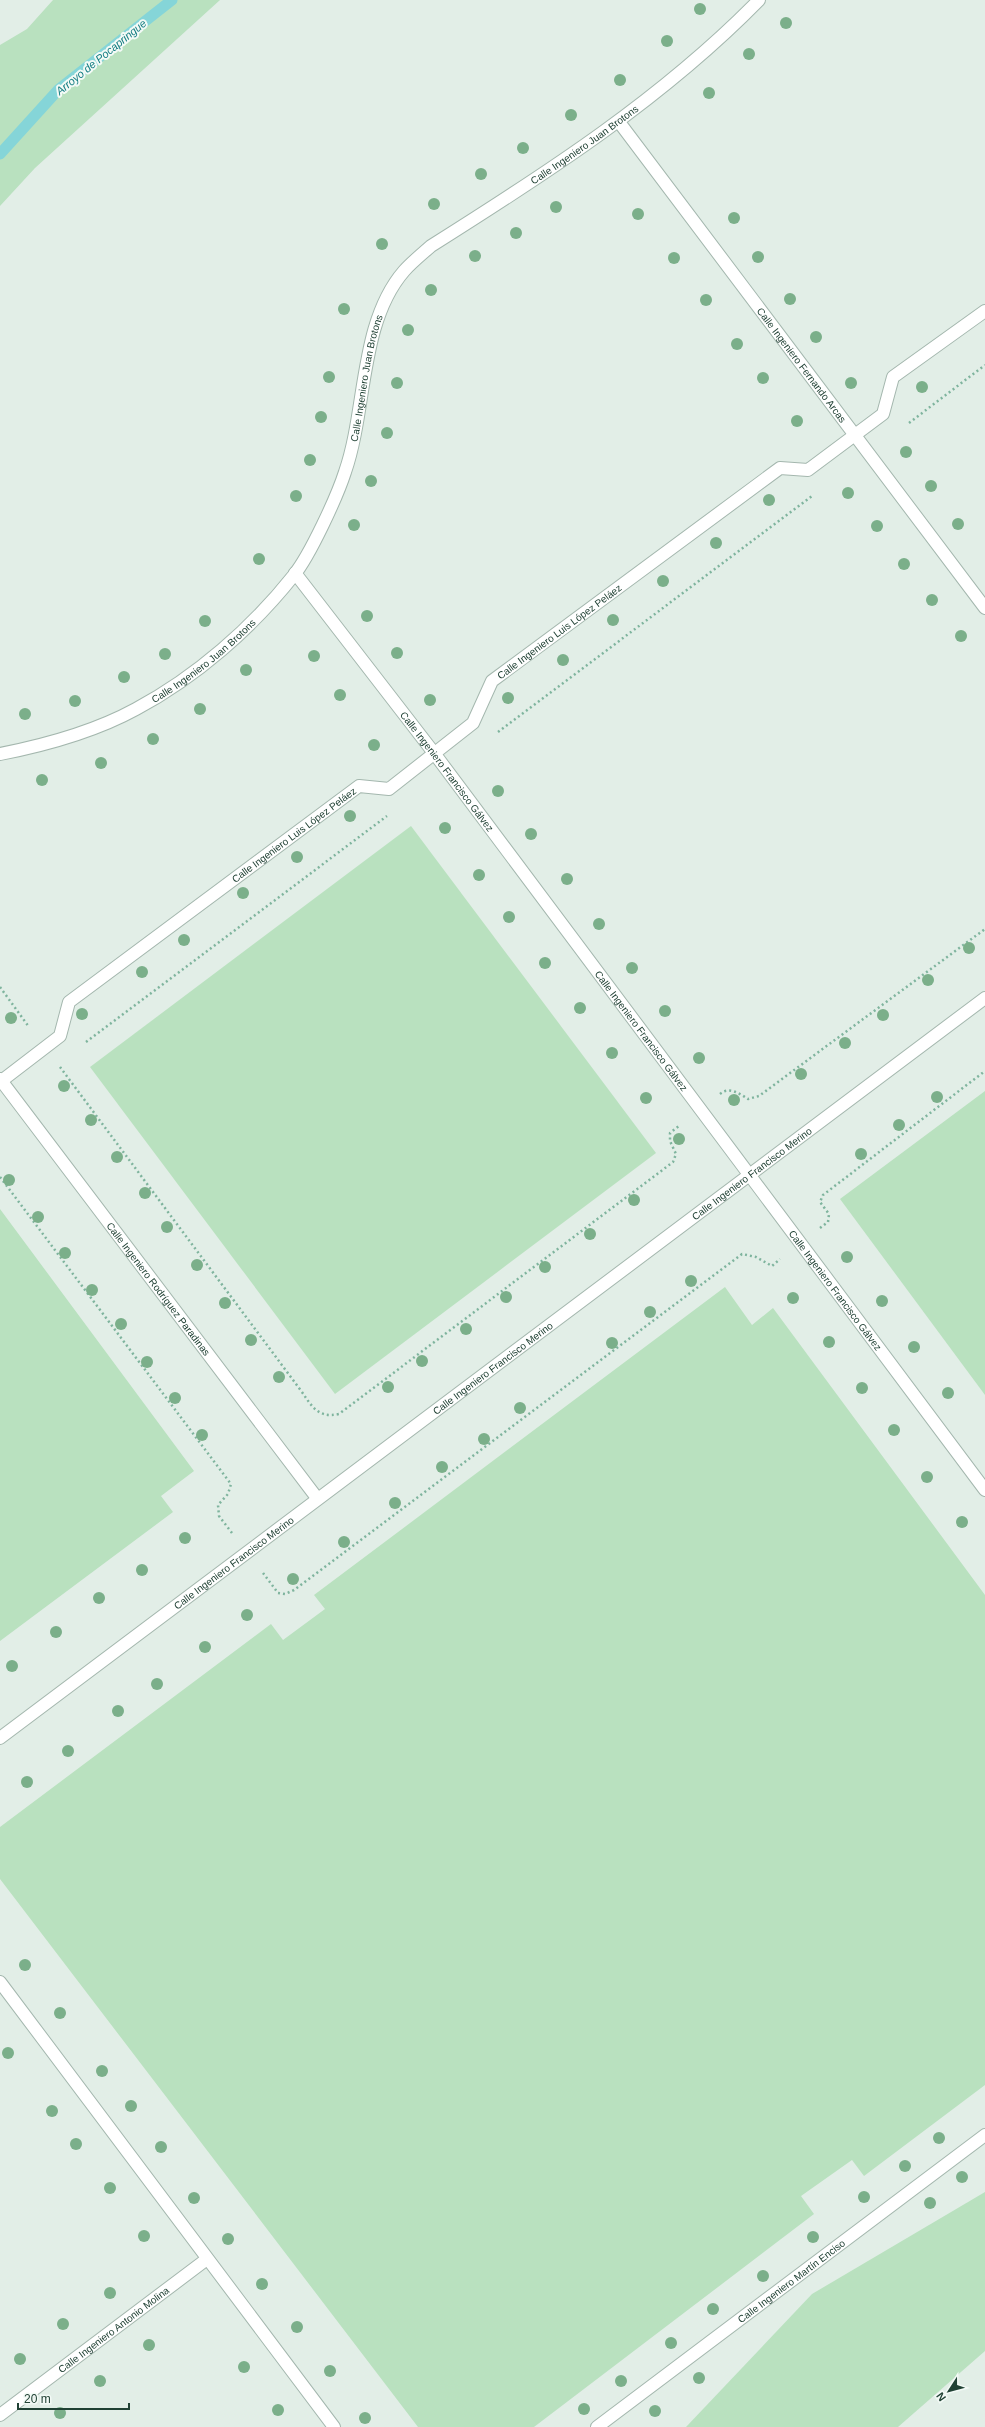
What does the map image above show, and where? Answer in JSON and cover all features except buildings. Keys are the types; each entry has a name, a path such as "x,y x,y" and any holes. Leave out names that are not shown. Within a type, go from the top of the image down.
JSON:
{"street":[{"name":"Calle Ingeniero Juan Brotons","path":"0,754 34,747 86,731 136,709 193,673 259,615 295,573 318,531 345,472 359,413 371,344 387,297 404,271 431,246 619,122 681,72 759,0"},
{"name":"Calle Ingeniero Fernando Arcas","path":"619,122 985,608"},
{"name":"Calle Ingeniero Luis López Peláez","path":"0,1081 60,1036 69,1002 359,786 389,789 473,723 492,681 780,468 808,470 883,414 893,377 985,311"},
{"name":"Calle Ingeniero Francisco Gálvez","path":"295,573 434,753 800,1245 985,1490"},
{"name":"Calle Ingeniero Francisco Merino","path":"0,1738 317,1498 985,998"},
{"name":"Calle Ingeniero Rodríguez Paradinas","path":"0,1081 317,1498"},
{"path":"0,1982 334,2427"},
{"name":"Calle Ingeniero Martín Enciso","path":"597,2427 985,2135"},
{"name":"Calle Ingeniero Antonio Molina","path":"0,2415 207,2259"}],"path":[{"path":"0,987 299,1388 319,1413 329,1416 338,1414 674,1162 676,1154 670,1141 670,1133 723,1091 734,1091 748,1099 759,1096 985,928"},
{"path":"0,1177 230,1484 228,1494 218,1505 219,1516 278,1593 285,1594 294,1590 742,1254 756,1257 772,1266 828,1222 829,1214 820,1202 823,1195 985,1071"}],"green space":[{"path":"53,0 220,0 35,168 0,206 0,45 27,29"},
{"path":"411,826 656,1153 335,1394 90,1067"},
{"path":"985,1091 985,1395 840,1199"},
{"path":"0,1209 194,1471 161,1496 173,1512 0,1641"},
{"path":"725,1287 752,1325 773,1308 985,1595 985,2085 864,2176 852,2160 801,2196 814,2214 534,2427 418,2427 0,1879 0,1827 271,1624 283,1640 325,1609 314,1595"},
{"path":"985,2192 985,2351 898,2427 686,2427 812,2294"}],"waterway":[{"name":"Arroyo de Pocapringue","path":"0,154 59,89 172,0"}]}
